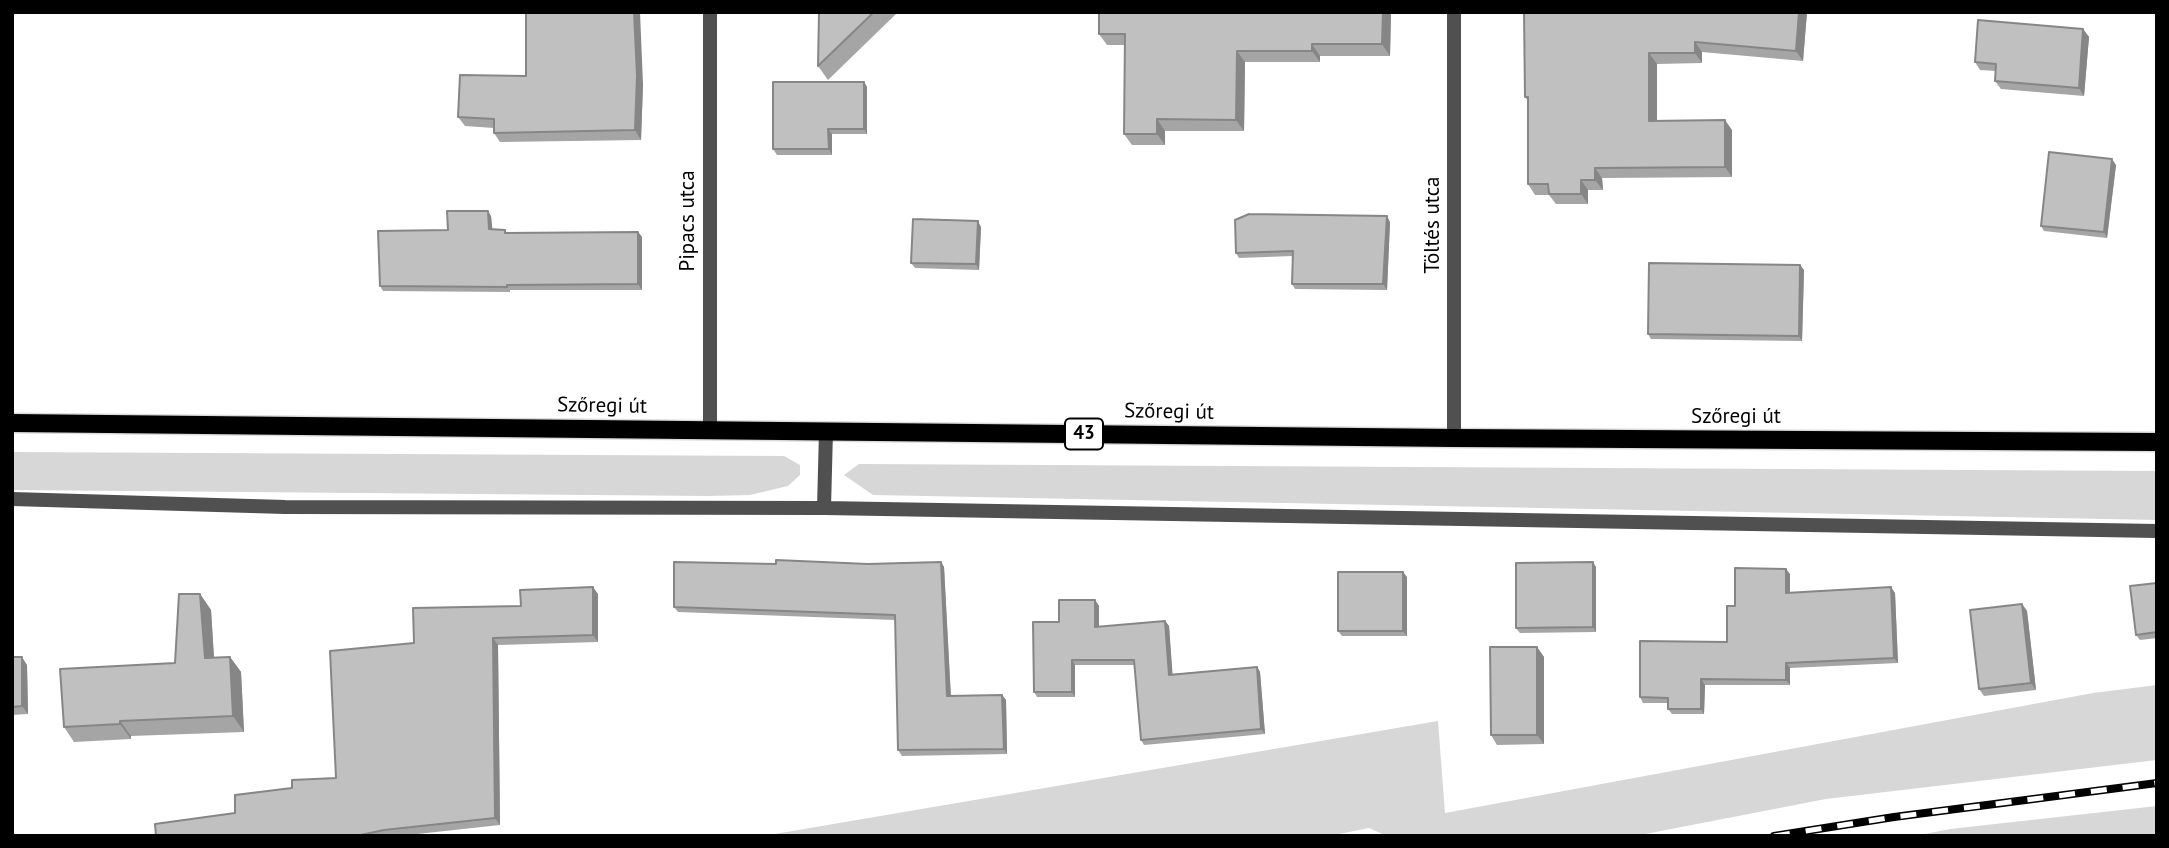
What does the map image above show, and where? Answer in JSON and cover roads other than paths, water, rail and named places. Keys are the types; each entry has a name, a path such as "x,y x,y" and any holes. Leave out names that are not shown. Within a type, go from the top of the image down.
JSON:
{"main road":[{"name":"Szőregi út","path":"12,423 1454,438 2157,442"}],"street":[{"name":"Pipacs utca","path":"710,12 710,430"},
{"name":"Töltés utca","path":"1454,12 1454,438"},
{"path":"824,508 826,431"},
{"path":"12,499 285,507 824,508 2157,531"}],"railway":[{"path":"1774,836 1894,817 2157,783"}]}
